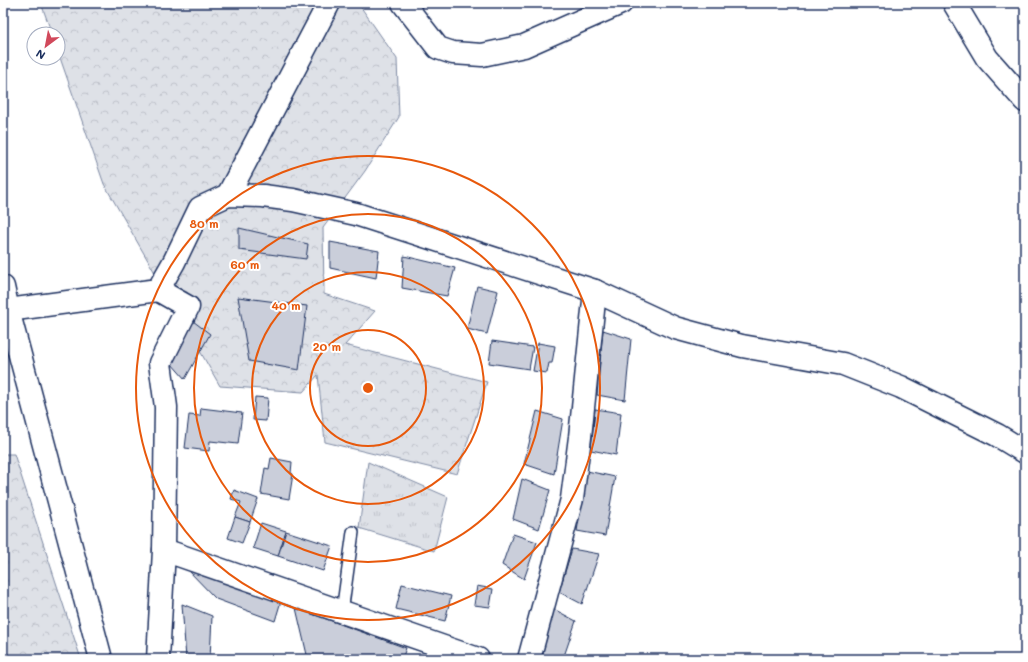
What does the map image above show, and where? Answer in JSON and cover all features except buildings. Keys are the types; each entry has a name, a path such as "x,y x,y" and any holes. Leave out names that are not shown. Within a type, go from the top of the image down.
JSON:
{"street":[{"path":"228,195 329,3"},
{"path":"403,3 438,48 453,53 482,55 524,46 621,3"},
{"path":"954,3 987,58 1025,101"},
{"path":"158,290 174,262 200,208 228,195 270,197 293,200 356,214 595,291 675,328 742,346 842,364 901,387 997,435 1025,452"},
{"path":"3,287 101,659"},
{"path":"8,310 158,290 188,308 160,363 166,407 164,550 158,659"},
{"path":"529,659 572,499 595,291"},
{"path":"164,550 478,659"}],"lane":[{"path":"342,612 353,532"}],"green space":[{"path":"41,3 358,3 397,59 399,117 365,171 323,228 324,294 375,311 345,345 487,382 457,474 325,442 318,375 303,392 220,386 104,184 63,66 66,66 66,26 49,26"},
{"path":"3,454 14,454 81,659 3,659"},
{"path":"368,462 448,497 434,551 359,528"}]}
